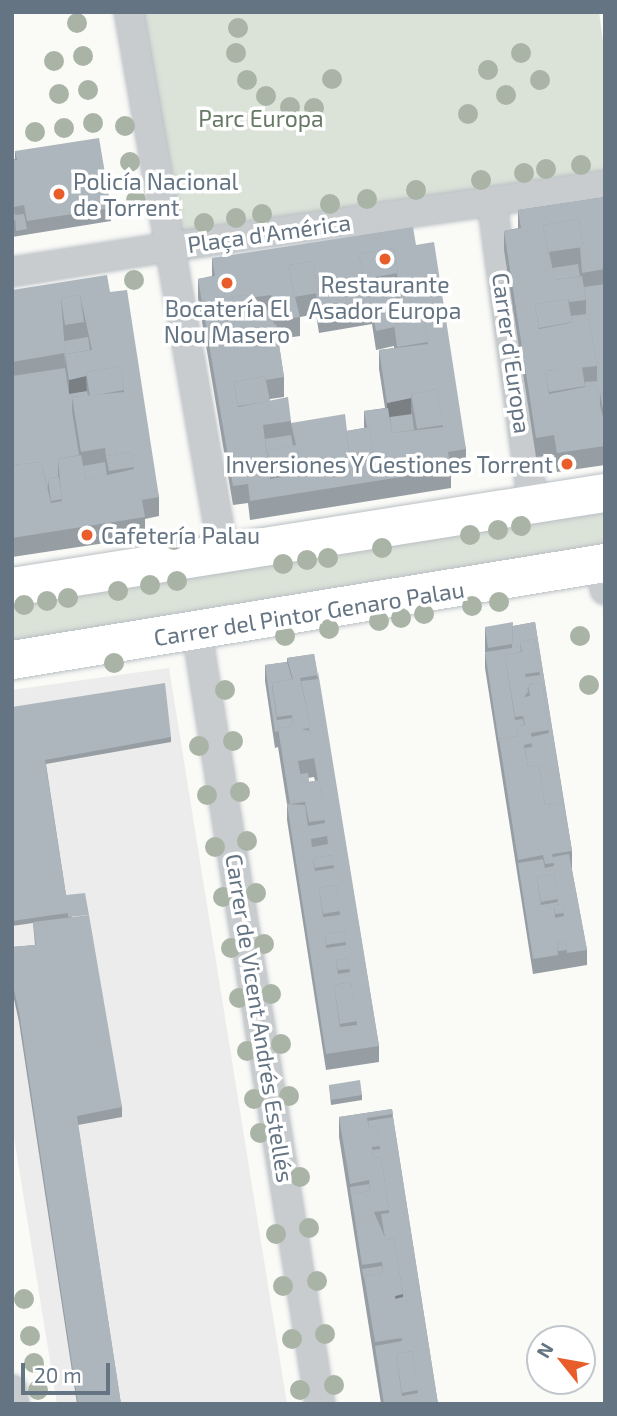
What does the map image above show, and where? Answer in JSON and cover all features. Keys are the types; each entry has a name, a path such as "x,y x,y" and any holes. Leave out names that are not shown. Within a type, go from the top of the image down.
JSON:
{"street":[{"name":"Plaça d'América","path":"129,12 170,247 605,185"},
{"name":"Carrer d'Europa","path":"492,202 533,504"},
{"path":"12,272 170,247 223,551"},
{"path":"12,587 223,551 605,493"},
{"name":"Carrer del Pintor Genaro Palau","path":"12,660 603,572"},
{"name":"Carrer de Vicent Andrés Estellés","path":"198,632 320,1404"},
{"path":"12,1390 14,1404"}],"shaded area":[{"path":"169,668 287,1404 57,1404 12,1125 12,690"}],"green space":[{"name":"Parc Europa","path":"137,12 599,12 605,56 605,173 175,238"},
{"path":"605,494 605,561 12,658 12,588"}],"building":[{"name":"Policía Nacional de Torrent","path":"99,138 111,208 27,221 24,205 14,207 12,199 12,160 17,160 15,151"},
{"path":"605,197 605,269 582,273 580,247 583,247 579,219 543,225 555,280 582,276 586,300 569,302 568,299 535,304 539,329 589,319 597,366 545,371 549,394 595,385 605,425 605,446 557,453 554,435 536,438 504,231 521,228 518,210"},
{"path":"12,199 16,220 12,221"},
{"path":"24,214 27,229 16,231 15,215"},
{"path":"579,219 583,247 548,252 543,225"},
{"path":"413,227 416,245 434,242 466,449 448,452 451,469 250,501 248,484 233,486 198,279 215,276 212,258","holes":["394,248 400,303 372,307 376,331 394,327 394,324 424,319 428,344 379,350 387,403 411,398 411,394 437,389 443,427 392,433 388,408 364,411 375,460 351,464 345,414 291,423 301,474 270,479 263,425 291,421 288,397 238,407 234,382 265,376 266,380 284,377 276,324 225,336 220,300 248,295 248,298 271,295 276,320 300,317 289,265 313,261 319,314 372,305 359,254"]},
{"path":"394,248 398,273 364,279 359,254"},
{"path":"313,261 318,293 294,297 289,265"},
{"path":"578,264 580,276 555,280 552,268"},
{"path":"107,275 110,292 127,290 159,497 142,500 145,517 12,538 12,465 41,462 51,503 62,501 58,459 81,455 86,480 134,469 132,452 106,457 105,448 81,452 72,397 124,390 121,366 86,372 86,376 69,380 65,354 92,350 80,295 61,298 65,353 12,362 12,290"},
{"path":"605,284 605,392 600,393 600,406 595,385 585,387 585,382 597,381 589,319 572,323 571,316 586,314 584,287"},
{"path":"395,290 397,303 372,307 369,294"},
{"path":"80,295 84,322 65,325 61,298"},
{"path":"248,295 254,330 225,334 220,300"},
{"path":"568,299 572,322 539,328 535,304"},
{"path":"271,310 274,325 254,330 251,313"},
{"path":"424,319 428,342 397,347 394,324"},
{"path":"88,337 90,350 65,354 65,368 64,341"},
{"path":"121,366 124,390 90,396 86,372"},
{"path":"582,367 585,386 549,392 545,371"},
{"path":"65,368 69,394 87,391 88,396 72,397 79,455 58,459 58,477 48,479 48,489 41,462 12,465 12,376"},
{"path":"265,376 270,401 238,406 234,382"},
{"path":"437,389 443,425 417,429 411,394"},
{"path":"605,392 605,421 600,393"},
{"path":"412,414 414,430 392,433 390,417"},
{"path":"369,427 375,458 351,462 346,431"},
{"path":"291,435 293,446 268,450 268,461 265,439"},
{"path":"297,445 301,472 270,477 268,450"},
{"path":"132,452 134,467 109,471 106,456"},
{"path":"105,462 107,476 86,480 83,466"},
{"path":"59,477 62,499 51,501 48,479"},
{"path":"513,622 512,644 488,648 485,627"},
{"path":"535,622 564,803 545,805 539,765 528,767 525,748 532,747 531,737 549,733 542,683 528,685 527,689 525,677 540,675 535,639 520,642 521,652 505,655 515,720 523,719 524,725 517,726 518,736 499,739 499,743 485,652 512,648 513,626"},
{"path":"535,639 540,672 525,674 528,692 524,697 530,696 528,685 542,683 549,730 531,733 532,743 524,745 528,767 539,765 545,805 564,803 572,851 552,854 554,863 545,864 543,855 518,860 499,739 518,736 517,726 525,725 523,716 515,717 505,655 522,652 520,642"},
{"path":"314,654 318,675 300,678 311,728 302,729 310,731 315,758 298,761 302,783 319,780 325,820 309,822 305,802 290,804 278,728 293,726 292,715 277,717 272,683 293,679 287,658"},
{"path":"287,662 292,679 272,683 272,686 277,720 292,718 293,726 278,728 279,731 275,732 265,665"},
{"path":"318,671 379,1046 326,1054 287,804 305,805 308,826 325,823 301,681 318,679","holes":["327,836 328,844 312,847 311,839","332,855 334,868 315,871 313,858","336,885 340,915 323,917 319,888","344,931 346,945 326,948 325,934","348,958 350,972 338,974 336,960","351,982 357,1025 340,1027 334,985"]},
{"path":"165,683 171,737 45,760 66,895 85,893 89,915 68,917 68,913 12,921 12,707"},
{"path":"308,773 309,782 302,783 300,774"},
{"path":"569,854 587,950 567,953 566,940 557,942 558,955 533,959 518,863 543,859 545,868 554,866 553,857","holes":["554,874 558,902 541,905 537,877","563,904 564,916 555,918 554,905"]},
{"path":"332,855 334,865 315,868 313,858"},
{"path":"554,874 558,899 541,902 537,877"},
{"path":"336,885 340,911 323,914 319,888"},
{"path":"563,904 564,913 555,914 554,905"},
{"path":"89,915 122,1107 77,1116 121,1404 78,1404 19,1012 12,981 12,947 36,945 33,922"},
{"path":"344,931 346,942 326,945 325,934"},
{"path":"566,940 567,950 558,951 557,942"},
{"path":"348,958 350,969 338,970 336,960"},
{"path":"351,982 357,1021 340,1024 334,985"},
{"path":"360,1080 362,1095 331,1100 329,1085"},
{"path":"392,1109 393,1114 367,1118 369,1128 377,1126 380,1146 372,1147 373,1158 381,1157 389,1210 374,1212 386,1240 394,1238 403,1294 395,1296 402,1338 375,1342 364,1276 383,1273 382,1262 362,1265 351,1194 370,1191 369,1180 350,1184 339,1117"},
{"path":"393,1117 438,1404 384,1404 375,1346 402,1341 395,1299 403,1297 403,1294 394,1238 386,1240 381,1214 389,1213 389,1210 381,1157 373,1158 372,1150 380,1149 377,1126 369,1128 368,1121","holes":["412,1351 418,1393 402,1396 396,1354"]},
{"path":"369,1184 370,1191 351,1194 351,1197 350,1187"},
{"path":"382,1266 383,1273 364,1276 364,1279 362,1269"},
{"path":"412,1351 418,1390 402,1393 396,1354"}],"place":[{"name":"Policía Nacional de Torrent","path":"59,194"},
{"name":"Restaurante Asador Europa","path":"385,259"},
{"name":"Bocatería El Nou Masero","path":"227,283"},
{"name":"Inversiones Y Gestiones Torrent","path":"567,464"},
{"name":"Cafetería Palau","path":"87,535"}]}
